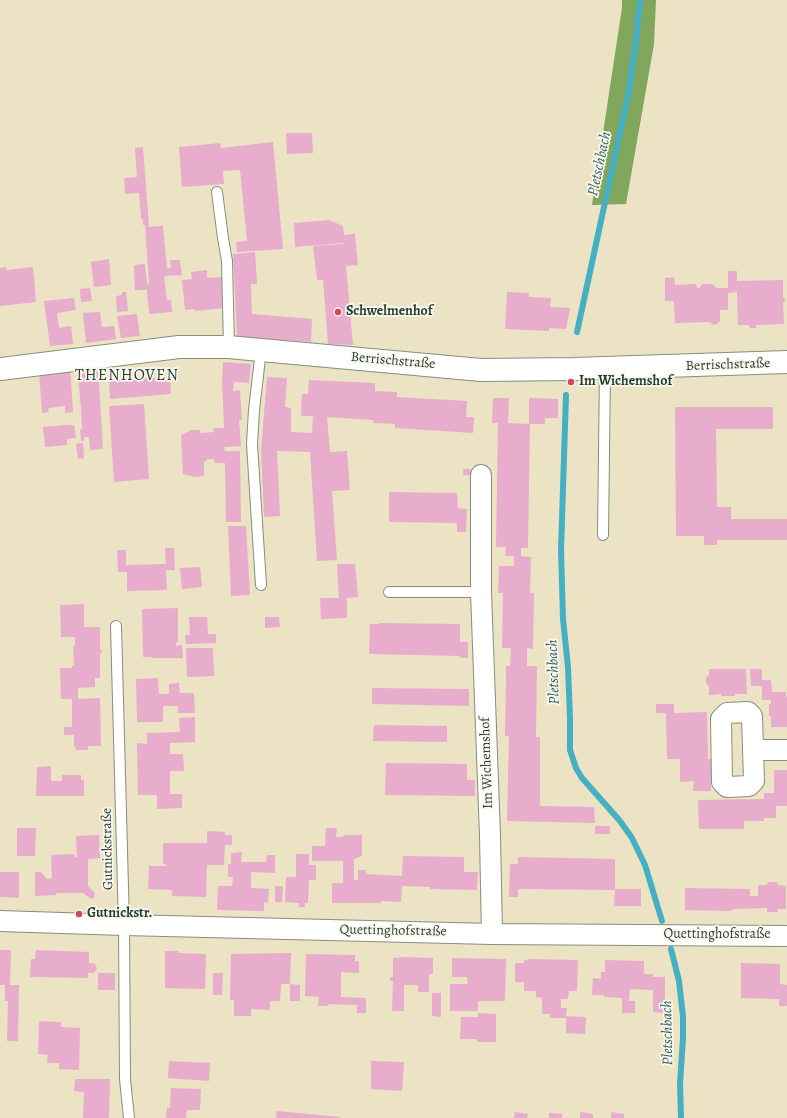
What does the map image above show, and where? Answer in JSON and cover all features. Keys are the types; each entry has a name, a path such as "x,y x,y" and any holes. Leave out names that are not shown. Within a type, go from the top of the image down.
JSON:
{"street":[{"name":"Berrischstraße","path":"0,369 179,347 229,347 481,370 605,369 787,362"},
{"name":"Im Wichemshof","path":"481,475 481,592 490,828 492,934"},
{"path":"753,750 787,750"},
{"name":"Quettinghofstraße","path":"0,921 492,934 787,936"}],"lane":[{"path":"217,192 227,261 229,347"},
{"path":"261,350 254,410 252,444 261,585"},
{"path":"603,535 605,369"},
{"path":"389,592 481,592"},
{"name":"Gutnickstraße","path":"116,626 124,925 125,1078 128,1118"}],"green space":[{"path":"622,0 656,0 654,44 626,204 592,205 622,8"}],"building":[{"path":"286,133 312,133 313,153 287,154"},
{"path":"273,142 283,249 237,252 236,242 247,241 240,170 223,171 224,184 182,187 179,147 220,143 221,148"},
{"path":"143,147 149,227 163,226 167,268 171,268 170,260 180,260 182,275 164,276 167,300 171,300 172,312 149,314 147,290 135,290 134,265 145,264 147,284 149,283 145,225 143,225 143,219 141,219 139,193 125,194 124,178 137,177 135,148"},
{"path":"329,220 343,226 344,235 355,234 358,265 346,266 353,345 328,344 323,280 317,280 313,246 344,243 295,247 294,223"},
{"path":"255,252 257,284 251,284 252,314 312,319 311,342 237,337 233,254"},
{"path":"109,259 111,285 94,287 91,262"},
{"path":"6,267 7,270 33,267 36,302 0,306 0,268"},
{"path":"207,270 207,278 221,277 224,308 195,311 195,309 185,310 182,280 192,279 191,272"},
{"path":"728,271 737,271 737,281 783,280 783,297 786,300 783,303 784,324 756,325 756,328 750,328 749,325 738,325 737,292 728,293 728,310 720,310 720,321 717,324 713,325 710,322 675,323 674,301 665,301 665,278 674,277 675,285 696,284 697,288 699,288 703,284 712,284 717,288 728,288"},
{"path":"90,288 92,301 81,302 80,289"},
{"path":"122,292 126,292 128,311 117,312 116,296 122,295"},
{"path":"507,292 529,293 529,297 551,298 550,307 570,308 566,329 549,328 549,331 505,329"},
{"path":"74,298 76,310 57,313 59,328 71,326 73,344 50,346 44,301"},
{"path":"100,312 102,327 114,326 116,339 86,343 83,313"},
{"path":"137,314 140,336 121,338 117,316"},
{"path":"223,362 251,364 249,383 234,382 233,391 240,390 242,420 239,420 241,446 224,447 225,451 240,451 241,522 226,522 225,463 215,463 214,459 207,459 207,461 204,461 204,476 194,477 183,474 181,435 191,430 200,430 200,433 214,432 213,428 224,428 222,382"},
{"path":"98,366 103,449 90,450 89,437 84,437 84,441 81,441 81,408 77,367"},
{"path":"70,367 73,412 65,413 65,406 48,408 49,412 42,413 39,371"},
{"path":"170,377 171,394 110,399 109,381"},
{"path":"267,377 287,378 285,407 291,408 291,432 312,433 313,416 301,416 302,394 308,394 309,380 375,383 375,391 397,392 397,397 467,401 466,417 474,417 473,433 395,428 395,424 373,423 373,420 327,417 330,452 347,451 350,490 332,491 337,560 317,561 310,452 277,451 280,516 264,517 261,450"},
{"path":"493,398 509,398 508,423 530,424 528,548 521,548 521,556 531,557 530,593 534,593 533,649 527,648 527,666 537,666 536,737 540,737 540,806 594,807 595,823 507,821 509,736 505,736 506,666 510,666 511,648 502,648 503,593 498,593 499,566 514,566 514,556 505,556 506,547 496,547 498,423 492,423"},
{"path":"529,398 558,399 558,418 545,418 545,424 529,424"},
{"path":"144,404 149,479 114,482 109,406"},
{"path":"675,407 773,407 773,429 716,429 717,507 731,507 731,519 787,519 787,540 717,540 717,545 704,545 704,536 676,536"},
{"path":"74,425 76,438 67,439 67,445 45,447 43,427"},
{"path":"83,443 84,458 78,459 76,444"},
{"path":"463,469 470,469 470,475 463,475"},
{"path":"389,492 457,493 458,508 467,509 466,532 457,532 457,523 389,522"},
{"path":"228,526 246,526 250,595 231,596"},
{"path":"165,548 174,548 175,570 166,570 167,590 127,591 127,572 118,572 117,550 126,550 126,565 166,564"},
{"path":"337,564 355,564 358,597 347,598 347,618 321,619 320,598 339,598"},
{"path":"200,567 202,587 182,589 180,568"},
{"path":"84,604 84,627 100,627 100,650 102,650 102,653 100,653 100,678 95,678 95,687 78,688 78,699 100,698 101,746 88,746 88,750 76,750 74,746 74,735 64,735 64,727 72,727 72,699 61,699 60,668 72,668 72,666 74,666 73,646 75,646 75,637 61,637 60,605"},
{"path":"178,608 178,642 176,642 176,646 182,645 183,658 143,657 142,609"},
{"path":"189,617 207,617 208,634 216,634 216,643 186,644 185,635 190,635"},
{"path":"265,617 279,617 280,627 265,628"},
{"path":"370,624 460,624 460,642 468,642 468,658 459,658 460,656 369,654"},
{"path":"186,648 213,648 214,676 187,677"},
{"path":"709,669 746,669 747,694 735,694 735,696 721,696 721,694 709,695 709,686 706,683 706,678 709,675"},
{"path":"750,669 762,669 762,680 771,680 772,692 786,692 787,727 771,727 769,704 771,704 771,700 762,700 762,686 751,686"},
{"path":"158,678 159,694 169,694 169,684 179,683 180,693 194,693 195,713 178,713 178,706 163,706 163,722 137,722 136,679"},
{"path":"372,688 469,689 469,706 372,704"},
{"path":"656,704 674,704 674,713 707,712 708,759 711,759 711,791 693,791 694,781 680,782 680,759 667,759 666,713 656,713"},
{"path":"195,717 195,742 170,743 170,754 183,754 184,771 170,771 170,794 182,794 182,808 157,809 157,795 138,795 137,743 147,744 147,733 180,732 179,718"},
{"path":"374,725 447,726 447,742 373,741"},
{"path":"386,763 467,764 467,780 475,780 475,796 385,795"},
{"path":"51,766 51,781 62,781 62,775 81,775 81,780 84,780 84,796 36,796 37,767"},
{"path":"774,770 787,770 787,806 776,806 776,818 764,818 764,821 744,821 744,829 699,829 698,800 764,799 764,793 774,793"},
{"path":"595,826 610,826 610,834 595,834"},
{"path":"17,828 36,828 35,856 17,856"},
{"path":"326,828 337,828 336,837 343,837 344,835 362,835 362,856 354,859 354,880 358,880 358,870 366,870 366,874 402,876 403,856 464,857 464,872 478,872 477,890 430,889 430,887 402,886 401,902 381,901 381,903 332,903 332,883 343,883 343,861 312,861 312,846 325,846"},
{"path":"207,831 225,832 225,835 232,835 232,845 225,845 224,865 207,865 206,897 172,896 172,890 148,889 149,866 166,866 166,864 163,864 163,843 207,843"},
{"path":"99,835 100,858 88,859 88,886 95,893 94,898 91,899 83,893 57,893 56,895 35,896 35,872 41,872 47,879 52,878 51,855 74,854 75,857 77,857 76,836"},
{"path":"242,852 241,862 266,862 267,855 275,855 275,873 251,872 251,888 269,889 268,903 264,902 264,911 217,910 218,886 232,886 233,877 228,877 228,864 231,864 231,853"},
{"path":"296,854 309,854 309,865 316,865 316,880 309,880 308,903 305,903 305,907 299,907 299,903 285,902 286,877 296,877"},
{"path":"518,857 615,859 615,889 641,889 641,906 614,906 615,890 518,889 518,897 509,897 510,864 518,864"},
{"path":"0,872 19,872 19,898 0,897"},
{"path":"768,882 777,882 778,885 786,886 786,909 777,909 778,912 767,912 767,908 732,909 731,911 685,910 685,888 750,889 750,896 758,896 758,885 767,885"},
{"path":"275,886 283,886 282,902 275,902"},
{"path":"0,950 11,950 10,985 19,985 18,1041 7,1041 8,1001 5,1001 5,985 0,985"},
{"path":"36,950 89,952 89,963 95,964 97,968 94,973 88,973 88,978 30,977 31,959 35,959"},
{"path":"165,951 206,954 205,989 165,988"},
{"path":"291,953 290,984 281,984 280,1001 270,1001 270,1010 251,1009 251,1016 234,1016 234,1000 230,1000 231,954"},
{"path":"306,954 355,955 355,961 359,961 359,973 341,972 341,997 366,998 366,1013 357,1013 357,1005 329,1004 328,1006 318,1006 319,997 305,996"},
{"path":"393,958 433,958 433,974 429,974 429,992 418,992 418,985 404,985 404,1011 392,1011 393,981 390,981 390,977 393,977"},
{"path":"452,958 506,959 505,1001 478,1001 478,1011 450,1011 450,984 468,984 467,977 452,977"},
{"path":"529,959 578,960 577,991 569,991 568,999 561,999 561,1008 567,1008 566,1016 586,1017 585,1034 566,1033 566,1018 550,1018 550,1014 542,1014 542,998 536,997 536,991 524,991 524,982 515,982 515,963 524,963 524,961"},
{"path":"605,960 644,961 644,974 653,974 653,977 665,977 665,1013 653,1012 653,990 630,989 629,1001 635,1001 635,1013 622,1013 622,998 592,995 593,978 601,979 601,972 605,972"},
{"path":"741,963 780,964 780,984 787,985 787,1006 779,1006 779,999 741,998"},
{"path":"98,973 115,973 115,990 98,990"},
{"path":"213,973 223,973 222,995 213,995"},
{"path":"290,984 300,985 300,1001 290,1001"},
{"path":"432,993 441,993 441,1017 432,1016"},
{"path":"478,1013 496,1014 496,1042 477,1042 477,1039 460,1039 461,1017 478,1017"},
{"path":"39,1021 61,1022 61,1027 80,1028 79,1070 59,1069 59,1063 47,1063 48,1055 38,1054"},
{"path":"169,1061 210,1063 209,1081 168,1078"},
{"path":"371,1061 404,1062 402,1091 371,1089"},
{"path":"75,1079 110,1079 109,1118 83,1118 84,1092 74,1091"},
{"path":"171,1088 201,1089 200,1110 187,1110 186,1118 166,1118 167,1107 170,1108"},
{"path":"277,1111 340,1117 340,1118 276,1118"},
{"path":"515,1112 528,1114 527,1118 514,1118"},
{"path":"580,1112 593,1114 593,1118 580,1118"},
{"path":"611,1112 624,1114 624,1118 611,1118"},
{"path":"549,1113 562,1114 562,1118 549,1118"}],"waterway":[{"name":"Pletschbach","path":"577,332 628,96 640,0"},
{"name":"Pletschbach","path":"566,395 561,550 563,619 568,667 570,750 576,768 582,778 620,821 632,838 645,865 662,921"},
{"name":"Pletschbach","path":"671,949 679,981 683,1017 680,1084 681,1118"}],"place":[{"name":"Schwelmenhof","path":"338,312"},
{"name":"Im Wichemshof","path":"571,382"},
{"name":"Gutnickstr.","path":"79,914"}],"district":[{"name":"THENHOVEN","path":"127,376"}]}
